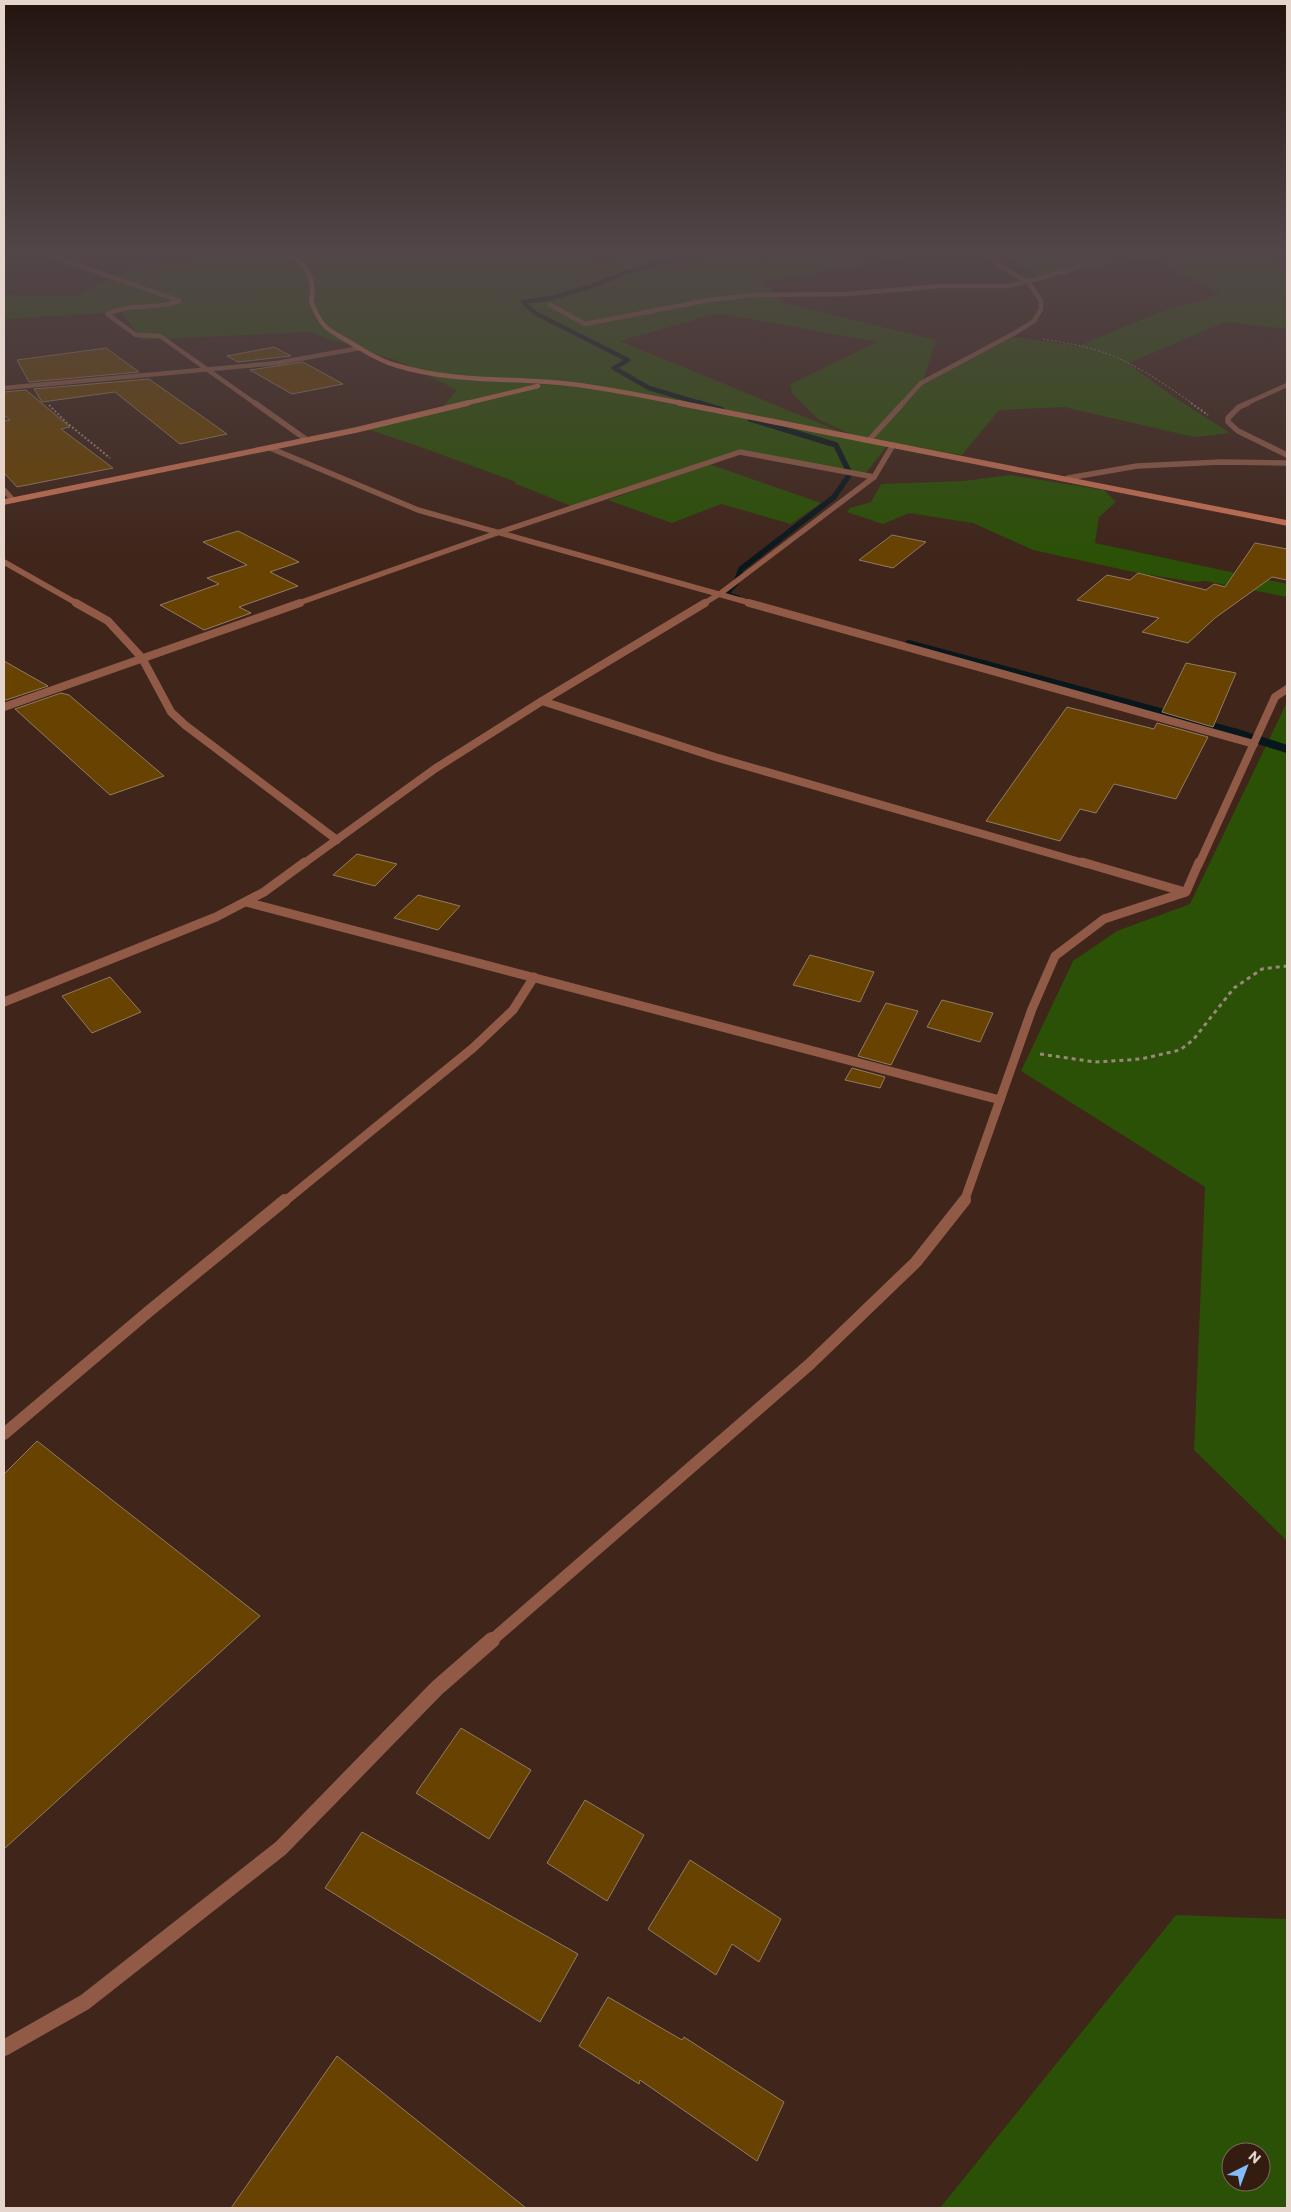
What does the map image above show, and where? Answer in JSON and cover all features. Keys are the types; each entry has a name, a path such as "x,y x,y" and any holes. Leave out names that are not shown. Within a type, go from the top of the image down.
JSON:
{"street":[{"path":"183,353 307,440"},
{"path":"4,388 277,363 331,353"},
{"path":"369,353 394,365 434,374 485,380 598,387 1287,522"},
{"path":"869,440 921,383 976,353"},
{"path":"4,502 307,440 548,383"},
{"path":"1287,385 1239,408 1228,418 1228,422 1238,431 1287,455"},
{"path":"4,1002 216,917 264,892 436,768 542,701 721,594 874,477 893,445"},
{"path":"270,448 418,510 497,534 721,594 1254,744"},
{"path":"4,707 497,534 740,452 874,477"},
{"path":"1068,478 1136,466 1221,462 1287,463"},
{"path":"4,490 13,500"},
{"path":"4,562 108,621 142,658 171,712 185,725 337,840"},
{"path":"4,2048 86,2002 281,1848 437,1688 810,1364 916,1262 965,1200 1032,1009 1055,956 1104,919 1186,892 1274,697 1287,689"},
{"path":"542,701 716,757 1186,892"},
{"path":"246,902 1000,1100"},
{"path":"4,1434 148,1312 473,1048 513,1010 534,977"}],"path":[{"path":"1106,353 1166,385 1212,417"},
{"path":"33,386 67,423 132,476"},
{"path":"1017,1050 1095,1062 1141,1059 1180,1050 1192,1040 1234,988 1262,969 1287,966"}],"green space":[{"path":"374,353 650,353 858,439 887,446 865,474 739,450 574,507 514,483 516,482 364,428 439,411 457,390 401,362"},
{"path":"854,353 932,353 922,383 982,353 1152,353 1129,364 1175,398 1230,433 1194,437 1064,407 999,410 962,455 857,437 818,419 792,393 791,384"},
{"path":"709,464 821,503 791,524 721,504 672,523 608,500"},
{"path":"1010,475 1104,490 1116,502 1099,517 1095,543 1287,584 1287,597 1205,581 1194,582 1138,573 1033,550 973,523 909,513 883,524 847,512 850,508 871,502 881,484 964,481"},
{"path":"1287,702 1287,1541 1194,1450 1205,1187 1021,1071 1073,961 1117,931 1190,904"},
{"path":"1176,1915 1287,1919 1287,2208 940,2208"}],"building":[{"path":"67,353 113,353 139,372 29,382 17,360"},
{"path":"241,353 286,353 291,356 238,362 227,356"},
{"path":"303,362 343,384 292,394 250,370"},
{"path":"149,379 227,434 180,444 115,392 42,402 34,389"},
{"path":"26,390 70,427 61,429 113,468 17,487 4,473 4,421 10,420 4,415 4,392"},
{"path":"238,531 299,562 270,572 298,586 239,607 251,613 204,630 160,605 219,584 207,578 247,565 203,542"},
{"path":"892,535 926,542 893,568 859,560"},
{"path":"1255,543 1287,549 1287,580 1272,577 1215,618 1188,643 1142,632 1159,618 1077,600 1107,575 1130,580 1138,573 1206,590 1214,584 1225,587"},
{"path":"4,661 48,686 6,700 4,699"},
{"path":"1186,663 1236,673 1213,727 1162,712"},
{"path":"61,693 69,695 164,776 110,795 15,709"},
{"path":"1067,707 1154,729 1157,723 1208,737 1176,799 1114,784 1096,813 1080,809 1060,841 986,821"},
{"path":"357,854 397,864 375,886 333,875"},
{"path":"418,895 460,906 438,930 394,918"},
{"path":"810,955 874,972 860,1002 793,985"},
{"path":"110,977 141,1012 92,1033 62,996"},
{"path":"942,1000 993,1013 980,1042 927,1027"},
{"path":"886,1003 918,1011 891,1065 858,1056"},
{"path":"852,1068 885,1077 880,1088 845,1080"},
{"path":"37,1441 260,1616 4,1849 4,1474"},
{"path":"461,1728 531,1770 489,1839 416,1793"},
{"path":"585,1800 644,1835 607,1901 547,1863"},
{"path":"362,1832 578,1954 540,2022 325,1888"},
{"path":"690,1860 781,1919 759,1962 732,1944 716,1975 648,1929"},
{"path":"608,1997 682,2040 684,2037 784,2102 757,2161 640,2080 639,2084 579,2046"},
{"path":"337,2056 526,2208 231,2208"}],"waterway":[{"path":"615,353 628,360 614,368 649,388 703,404"},
{"path":"699,403 722,410"},
{"path":"738,598 726,594 736,583 741,569 834,497 850,474 836,445 750,419"},
{"path":"909,644 1234,732 1287,749"}]}
